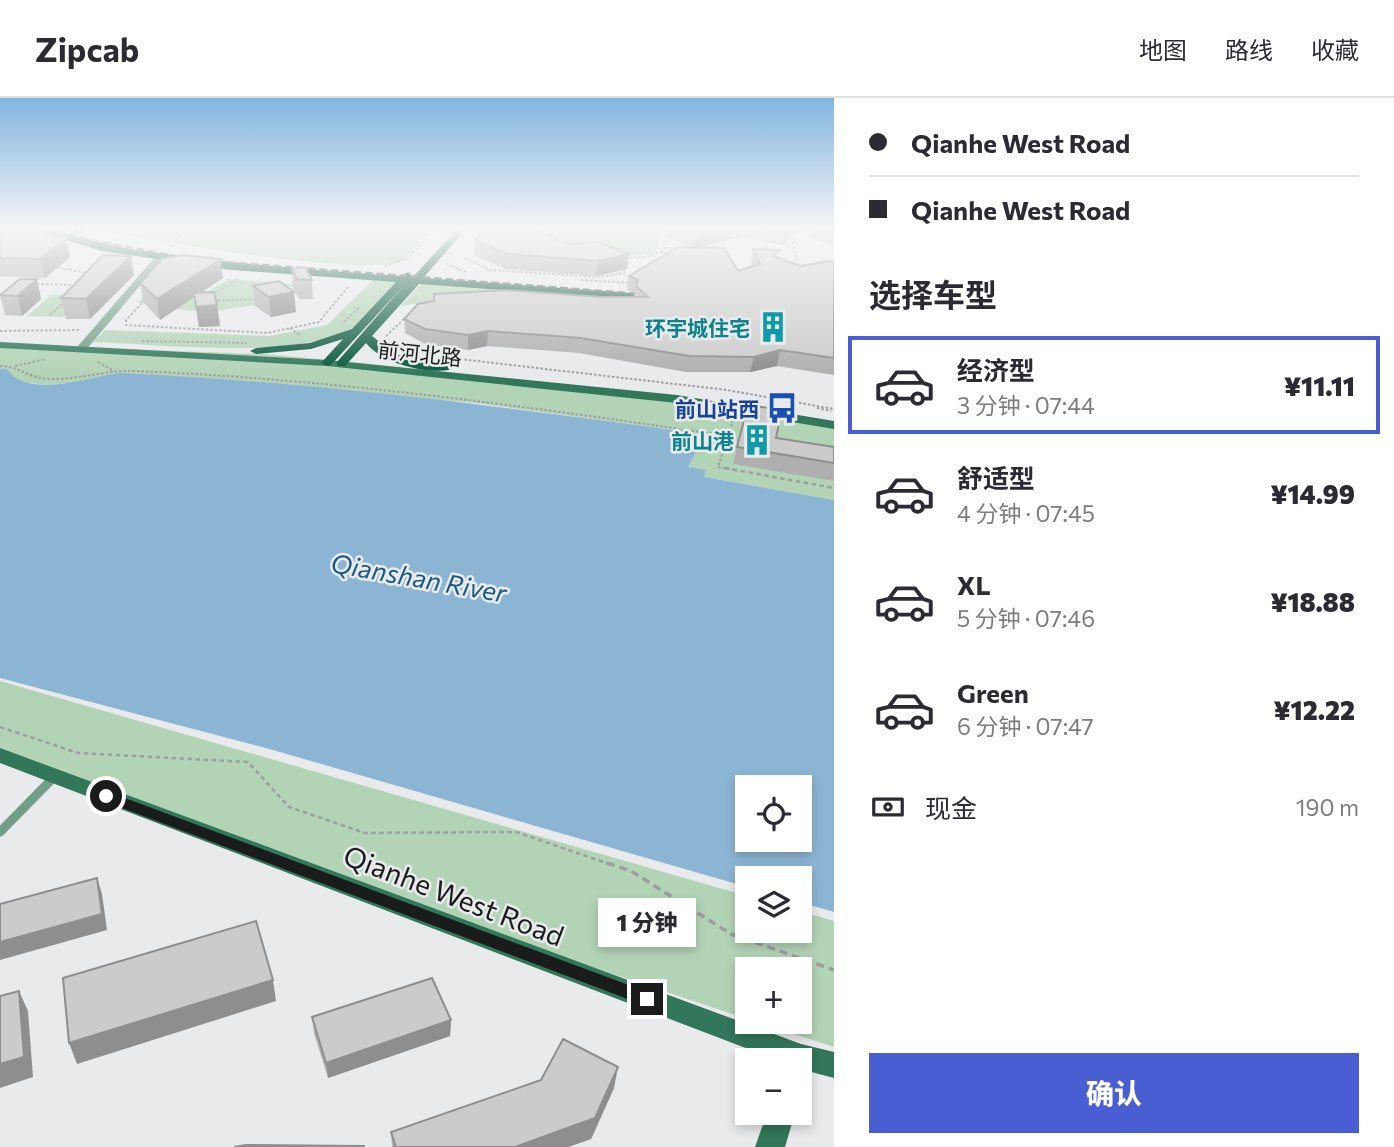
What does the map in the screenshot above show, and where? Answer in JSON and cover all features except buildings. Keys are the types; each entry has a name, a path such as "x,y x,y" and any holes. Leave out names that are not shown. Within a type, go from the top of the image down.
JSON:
{"main road":[{"path":"359,277 378,283 384,290 385,299"},
{"path":"252,347 311,346 363,333 385,299 404,277"},
{"path":"336,361 421,278 482,278 629,292"},
{"path":"401,300 482,278"},
{"path":"363,333 374,346 389,356 448,363"},
{"name":"前河北路","path":"0,343 336,361 448,363 673,393 834,419"},
{"name":"前河北路","path":"83,346 252,347 336,361 738,408 834,425"},
{"name":"Qianhe West Road","path":"0,755 771,1048"},
{"name":"Qianhe West Road","path":"812,1061 834,1065"},
{"path":"770,1147 777,1125"}],"street":[{"path":"83,346 142,277"}],"lane":[{"path":"0,832 54,776"}],"path":[{"path":"213,295 242,277"},
{"path":"126,296 148,298 124,322 130,327 267,332 319,322 355,277"},
{"path":"479,277 640,284"},
{"path":"0,299 1,294 11,285 21,284"},
{"path":"33,284 84,285"},
{"path":"203,301 256,299"},
{"path":"50,315 64,301"},
{"path":"383,340 421,304"},
{"path":"342,325 360,307"},
{"path":"0,331 71,333 86,329"},
{"path":"290,340 308,337"},
{"path":"130,340 252,347"},
{"path":"0,366 55,359"},
{"path":"94,361 114,370"},
{"path":"448,363 727,390 834,411"},
{"path":"15,366 25,374 45,379 76,378 114,370 350,388 589,415 728,436"},
{"path":"738,408 718,467 834,488"},
{"path":"0,727 78,753 248,762 289,807 365,833 516,832 631,871 732,934 834,970"}],"green space":[{"path":"228,279 308,285 287,287 270,303 208,312 175,309 168,304 137,303 147,294 200,296"},
{"path":"373,280 398,281 356,326 323,339 260,348 93,342 105,330 269,336 327,325"},
{"path":"422,283 510,289 401,306"},
{"path":"51,295 85,296 63,317 27,316"},
{"path":"0,345 266,354 372,364 710,404 834,427 834,500 704,477 706,471 688,467 697,450 724,437 476,403 115,373 74,382 42,384 28,382 7,369 0,369"},
{"path":"0,681 735,893 735,943 812,943 812,915 834,921 834,1047 794,1034 812,1034 812,957 735,957 735,1015 314,874 0,759"}],"water":[{"name":"Qianshan River","path":"0,369 7,369 16,378 28,383 42,385 118,373 212,378 432,399 725,437 715,446 707,446 705,451 697,450 688,467 706,470 704,477 834,500 834,912 812,906 812,866 735,866 735,884 273,750 0,678"}],"railway":[{"path":"418,277 640,294"}],"place":[{"name":"环宇城住宅","path":"773,327"},
{"name":"前山站西","path":"782,408"},
{"name":"前山港","path":"757,440"}],"route":[{"path":"106,796 647,999"}]}
